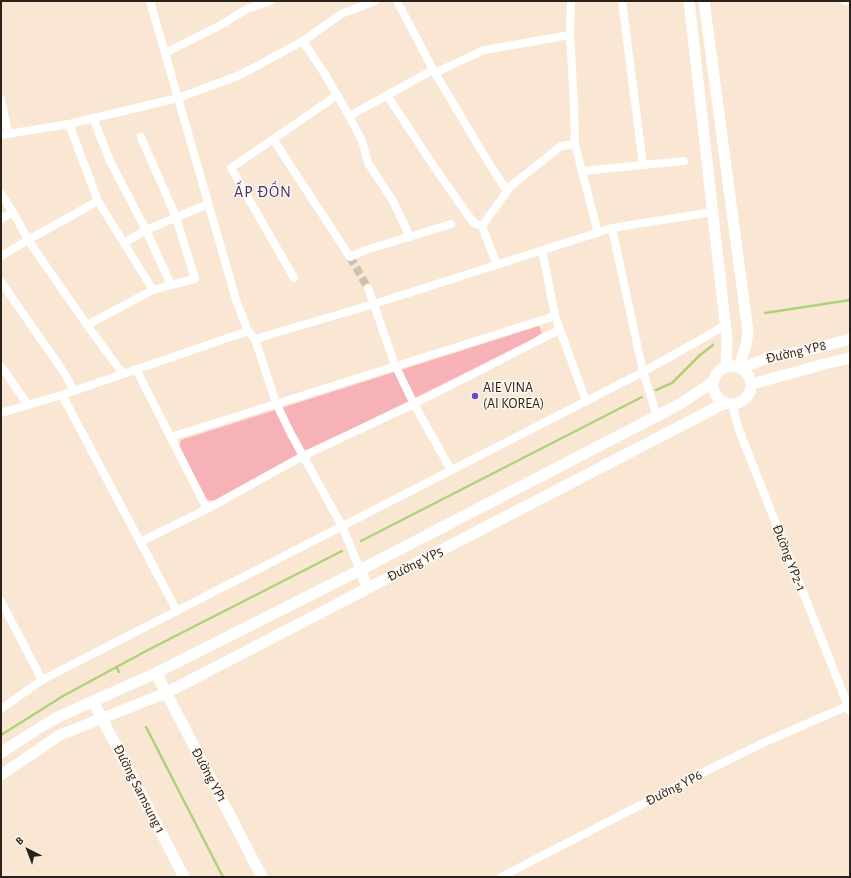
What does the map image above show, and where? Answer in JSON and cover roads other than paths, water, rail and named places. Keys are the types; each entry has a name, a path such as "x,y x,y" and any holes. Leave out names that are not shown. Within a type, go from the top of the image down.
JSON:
{"main road":[{"path":"689,1 726,325 728,346 726,366"},
{"path":"704,1 748,332 740,367"},
{"name":"Đường YP8","path":"740,367 770,358 805,351 850,339"},
{"name":"Đường YP8","path":"752,384 828,362 850,358"},
{"path":"734,365 740,367 749,376 752,384 750,393 741,402 728,403 720,400 714,393 713,382 718,372 726,366 734,365"},
{"name":"Đường YP5","path":"1,753 39,728 93,701 156,673 360,570 657,416 692,397 713,382"},
{"name":"Đường YP5","path":"1,774 60,735 166,693 728,403"},
{"path":"360,570 368,588"},
{"name":"Đường YP1","path":"156,673 262,877"},
{"name":"Đường Samsung 1","path":"93,701 184,877"}],"street":[{"path":"150,1 237,303 248,331 255,338 276,403 303,456 342,526 360,570"},
{"path":"165,53 219,26 247,9 270,1"},
{"path":"1,100 5,134 69,124 178,98 240,75 303,41 341,14 375,1"},
{"path":"397,1 434,72 507,191"},
{"path":"571,1 570,35 575,144 598,233"},
{"path":"622,1 644,165"},
{"path":"845,1 850,1"},
{"path":"349,116 434,72 484,50 570,35"},
{"path":"303,41 326,76 336,96 349,116 362,142 368,163 393,201 410,237"},
{"path":"387,95 467,214 474,223 482,226 497,265"},
{"path":"294,278 231,168 336,96"},
{"path":"93,118 111,163 172,284"},
{"path":"69,124 98,201 154,290"},
{"path":"87,325 154,290 195,279 176,217 141,137"},
{"path":"273,139 350,257 366,250 451,224"},
{"path":"482,226 511,186 561,146 575,144"},
{"path":"582,171 684,161"},
{"path":"1,194 13,212 28,240 123,374"},
{"path":"1,256 98,201"},
{"path":"124,243 146,230 208,204"},
{"path":"1,218 13,212"},
{"path":"255,338 374,304 612,228 712,212"},
{"path":"612,228 643,372 657,416"},
{"path":"542,250 559,330 586,401"},
{"path":"1,282 65,374 74,390"},
{"path":"368,288 395,365 414,404 452,470"},
{"path":"171,437 395,365 555,316"},
{"path":"1,709 42,680 643,372 726,325"},
{"path":"140,542 207,509 303,456 414,404 559,330"},
{"path":"1,413 62,395 248,331"},
{"path":"1,366 28,405"},
{"path":"136,370 207,509"},
{"path":"62,395 177,611"},
{"name":"Đường YP2-1","path":"728,403 849,707"},
{"path":"1,601 4,613 42,680"},
{"name":"Đường YP6","path":"501,877 765,742 849,707"}],"waterway":[{"path":"765,313 850,300"},
{"path":"656,390 672,383 700,355 713,345"},
{"path":"361,541 642,397"},
{"path":"1,735 63,696 148,650 342,551"},
{"path":"116,667 119,672"},
{"path":"146,727 223,877"}],"tunnel":[{"path":"350,257 368,288"}],"place":[{"name":"AIE VINA (AI KOREA)","path":"475,396"}],"district":[{"name":"ẤP ĐỒN","path":"263,192"}]}
